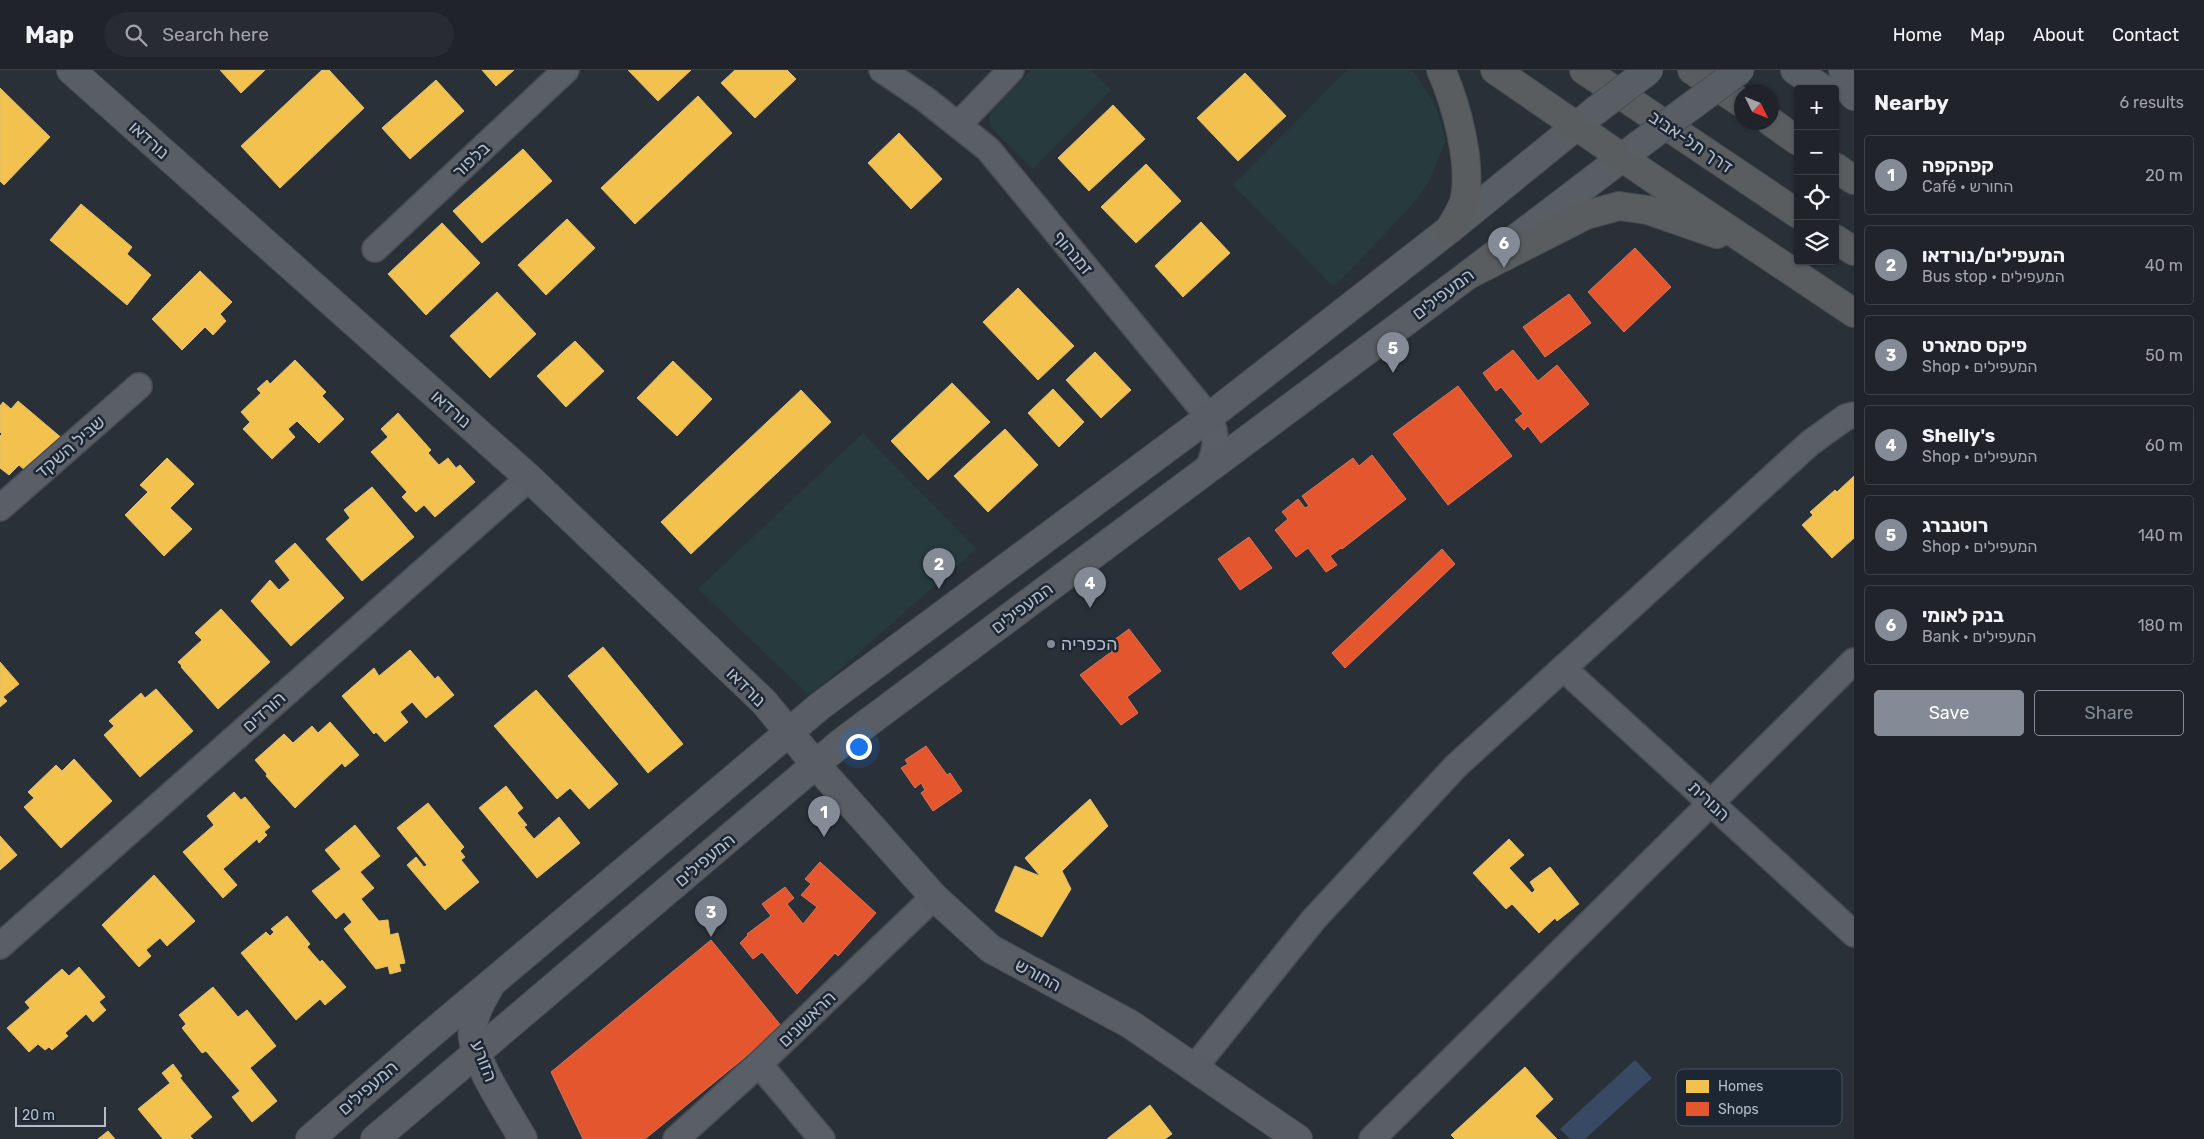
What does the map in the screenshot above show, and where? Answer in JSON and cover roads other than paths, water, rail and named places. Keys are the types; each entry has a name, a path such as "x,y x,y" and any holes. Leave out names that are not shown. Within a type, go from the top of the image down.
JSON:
{"highway":[{"path":"1441,70 1453,95 1460,127 1466,183 1464,202 1450,229"},
{"path":"1495,70 1586,118 1631,150 1757,248 1854,313"},
{"name":"דרך תל-אביב","path":"1584,70 1794,211"},
{"path":"1692,70 1734,98"},
{"path":"1779,128 1794,138"},
{"path":"1839,170 1854,180"},
{"path":"1468,275 1586,215 1619,206 1648,210 1757,248"},
{"path":"1839,242 1854,251"}],"street":[{"name":"נורדאו","path":"71,70 529,478 764,702 816,765"},
{"name":"בלפור","path":"375,249 566,70"},
{"name":"זמנהוף","path":"882,70 926,99 988,149 1209,417 1214,428 1216,443 1215,454 1208,468"},
{"path":"958,125 1011,70"},
{"name":"המעפילים","path":"310,1139 820,706 1209,417 1450,229 1586,118 1649,70"},
{"name":"המעפילים","path":"375,1139 842,742 1740,70"},
{"path":"1795,70 1817,85"},
{"path":"1843,70 1850,92 1854,96"},
{"path":"1839,100 1854,110"},
{"name":"שביל השקד","path":"0,508 139,386"},
{"path":"1194,1068 1314,919 1456,766 1810,443 1846,417 1854,414"},
{"name":"הורדים","path":"0,946 529,478"},
{"path":"1372,1139 1854,661"},
{"name":"הנורית","path":"1563,668 1854,934"},
{"name":"החורש","path":"816,765 934,897 991,949 1130,1024 1298,1139"},
{"name":"הראשונים","path":"676,1139 759,1064 934,897"},
{"name":"הזורע","path":"494,981 476,1012 473,1038 477,1054 523,1139"},
{"path":"759,1064 822,1139"}],"water":[{"path":"1635,1060 1652,1078 1585,1139 1570,1139 1560,1129"}],"place":[{"name":"בנק לאומי","path":"1504,268"},
{"name":"רוטנברג","path":"1393,373"},
{"name":"המעפילים/נורדאו","path":"939,589"},
{"name":"Shelly's","path":"1090,608"},
{"name":"הכפריה","path":"1051,644"},
{"name":"קפהקפה","path":"824,837"},
{"name":"פיקס סמארט","path":"711,937"}]}
